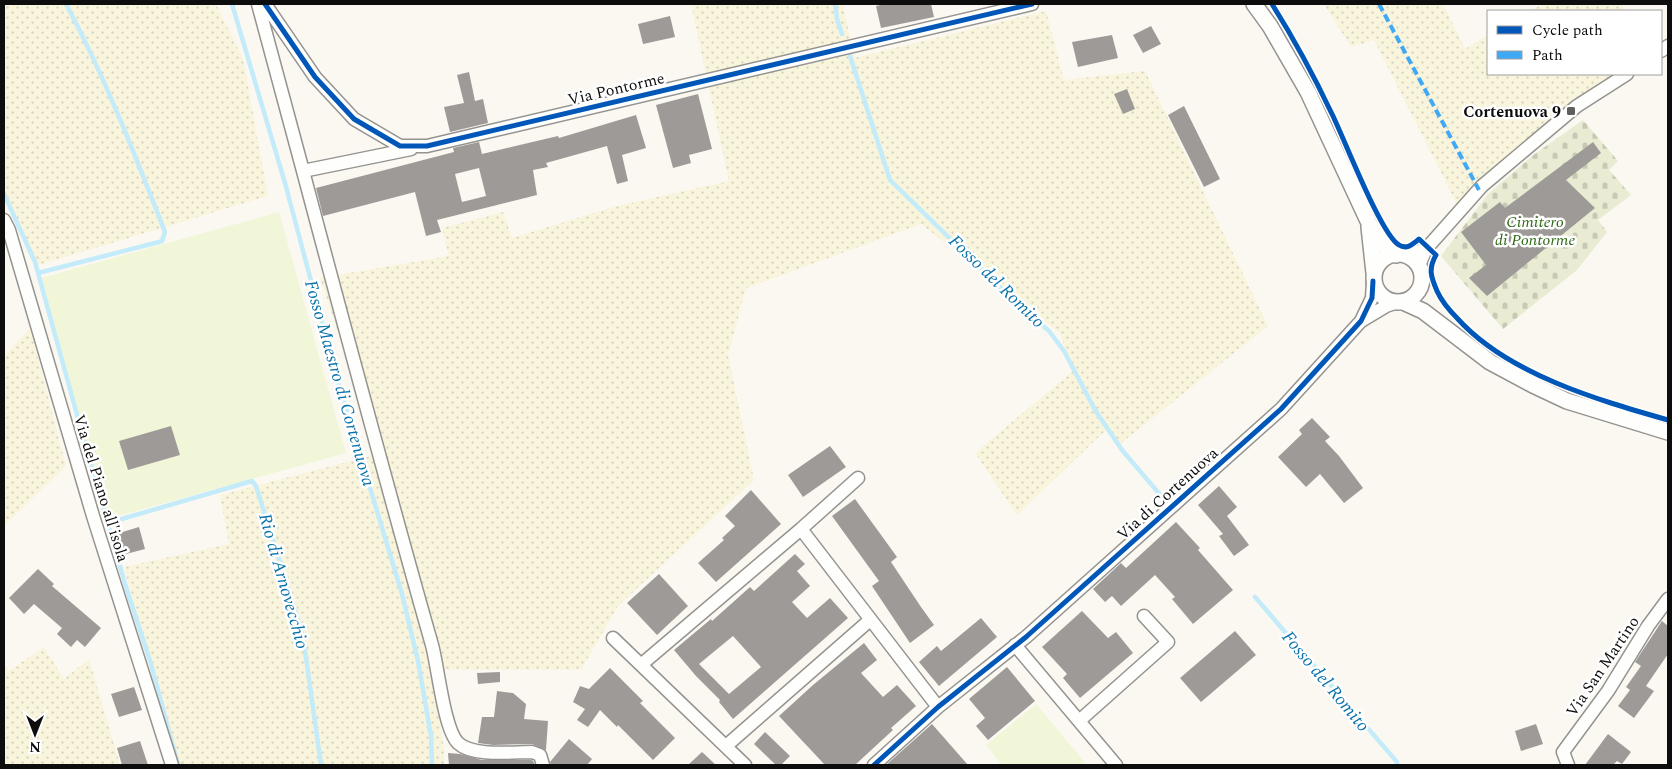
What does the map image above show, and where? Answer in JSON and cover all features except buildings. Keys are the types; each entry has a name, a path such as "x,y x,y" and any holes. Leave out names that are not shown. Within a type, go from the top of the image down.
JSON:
{"street":[{"path":"258,4 434,651 449,726 457,742 466,749 478,752 532,752 540,755 543,765"},
{"name":"Via Pontorme","path":"265,4 315,77 354,119 400,146 427,146 1032,4"},
{"path":"1254,4 1275,35 1308,92 1369,224 1384,246 1418,266 1422,280 1420,287 1442,325"},
{"path":"1418,266 1426,249 1482,186 1577,106 1625,75"},
{"path":"303,170 427,146"},
{"name":"Via del Piano all'isola","path":"4,220 93,516 172,765"},
{"path":"1369,224 1374,277 1376,289 1380,296 1423,311 1490,362 1533,385 1567,400 1668,432"},
{"path":"1374,277 1382,260 1387,257 1426,249"},
{"name":"Via di Cortenuova","path":"874,765 943,704 1016,645 1282,408 1361,321 1372,298 1374,277"},
{"name":"Via di Cortenuova","path":"1361,321 1386,306 1416,294 1420,287"},
{"path":"642,664 858,478"},
{"path":"801,529 870,620 943,704"},
{"name":"Via San Martino","path":"1568,765 1562,752 1608,691 1648,626 1668,599"},
{"path":"1079,721 1168,642 1144,616"},
{"path":"726,746 870,620"},
{"path":"614,638 746,765"},
{"path":"1016,645 1116,765"}],"shaded area":[{"path":"4,4 216,4 243,59 268,196 35,266 4,196"},
{"path":"691,4 843,4 854,58 1046,11 1064,80 1145,71 1268,326 1120,444 1106,430 1017,515 975,453 1072,372 1060,333 921,224 746,288 728,355 754,480 618,606 581,670 433,670 444,751 444,765 178,765 124,567 229,544 220,495 378,454 320,278 449,256 442,228 503,212 512,238 613,207 729,181"},
{"path":"1324,4 1443,4 1465,49 1487,36 1487,75 1620,75 1460,210 1374,40 1351,47"},
{"path":"1543,4 1622,4 1625,10 1532,10"},
{"path":"30,328 66,466 4,526 4,357"},
{"path":"44,647 64,679 89,659 120,765 4,765 4,664 9,671"}],"green space":[{"name":"Cimitero di Pontorme","path":"1583,120 1618,161 1609,170 1631,195 1598,220 1607,232 1577,270 1503,329 1441,256 1488,194 1532,156"},
{"path":"279,212 346,453 107,519 41,278"},
{"path":"1036,704 1087,765 1002,765 986,745"}],"waterway":[{"path":"38,273 159,242 162,241 165,232 107,88 66,4"},
{"name":"Fosso Maestro di Cortenuova","path":"232,4 285,183 336,375 402,594 418,661 431,736 432,765"},
{"path":"835,4 842,34"},
{"name":"Fosso del Romito","path":"850,56 890,180 1015,302 1049,331 1064,351 1095,410 1122,450 1162,497"},
{"path":"4,194 35,262 87,451 126,587 151,664 178,765"},
{"name":"Rio di Arnovecchio","path":"108,523 252,481 256,486 303,636 321,765"},
{"name":"Fosso del Romito","path":"1255,597 1397,762 1397,765"}],"marked path":[{"path":"1379,4 1479,190"}],"cycle path":[{"path":"265,4 315,77 354,119 400,146 427,146 1032,4"},
{"path":"1272,4 1318,86 1383,224 1391,237 1399,245 1407,247 1419,239 1436,255 1431,269 1433,281 1441,299 1454,315 1478,338 1501,355 1527,370 1584,394 1668,420"},
{"path":"874,765 938,707 1026,637 1281,409 1361,321 1372,298 1373,281"}],"place":[{"name":"Cortenuova 9","path":"1571,111"}]}
